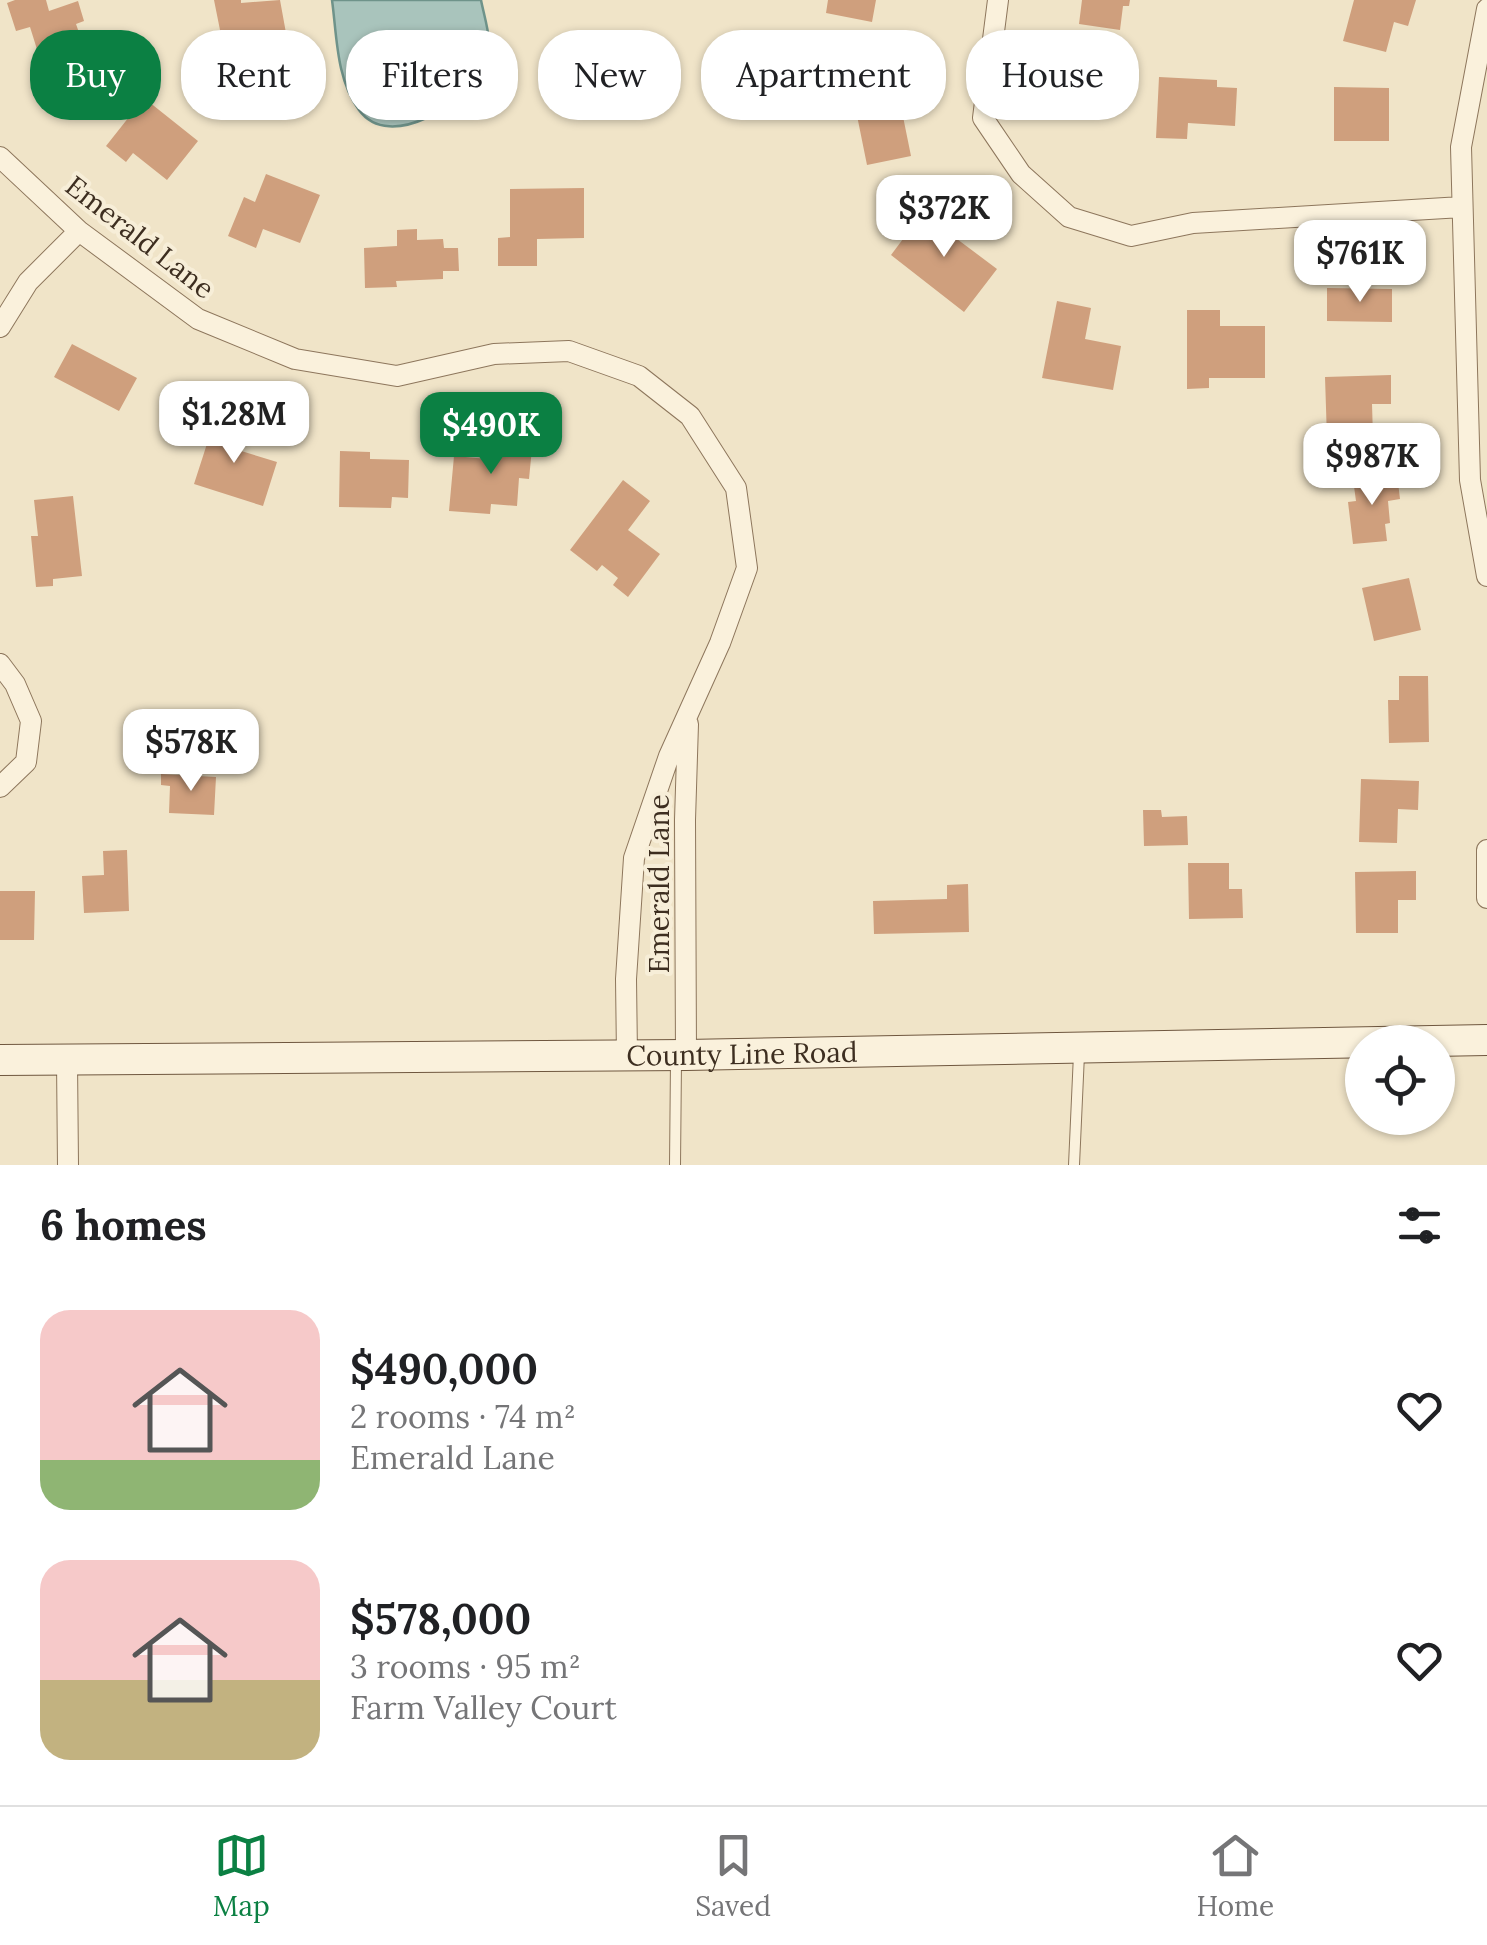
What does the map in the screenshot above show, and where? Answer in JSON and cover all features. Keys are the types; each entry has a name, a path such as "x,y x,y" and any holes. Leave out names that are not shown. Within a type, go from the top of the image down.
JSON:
{"main road":[{"name":"County Line Road","path":"0,1060 626,1056 1487,1040"}],"street":[{"path":"998,0 983,118 1021,174 1070,217 1131,236 1193,223 1462,207"},
{"path":"1487,9 1461,147 1470,480 1487,576"},
{"name":"Emerald Lane","path":"0,158 80,231 198,319 295,360 397,376 494,354 569,351 639,376 690,416 736,488 747,568 720,643 668,756 634,858 626,979 626,1056"},
{"path":"0,327 28,282 80,231"},
{"path":"0,664 15,684 31,721 26,762 0,787"},
{"name":"Emerald Lane","path":"681,1055 688,712"},
{"path":"1487,850 1487,898"},
{"path":"67,1061 68,1165"}],"lane":[{"path":"1074,1165 1080,1048"},
{"path":"675,1165 681,1055"}],"water":[{"path":"332,0 481,0 488,30 346,30 346,85"},
{"path":"371,120 422,120 389,126"}],"building":[{"path":"46,0 49,11 78,1 84,21 76,24 78,30 30,27 16,31 7,3"},
{"path":"214,0 280,0 285,30 220,30"},
{"path":"828,0 876,0 872,22 826,13"},
{"path":"1082,0 1130,0 1129,6 1123,6 1120,30 1079,24"},
{"path":"1354,0 1416,0 1408,26 1394,22 1386,52 1343,41"},
{"path":"1159,77 1217,80 1217,87 1237,88 1235,126 1188,123 1187,139 1156,138"},
{"path":"1334,87 1389,88 1389,141 1334,141"},
{"path":"161,112 198,141 167,180 133,153 126,162 106,146 127,120 161,120"},
{"path":"858,120 904,120 911,156 867,165"},
{"path":"266,174 320,195 300,243 263,229 256,248 228,236 244,197 255,202"},
{"path":"584,188 584,238 537,239 537,266 498,266 498,238 510,237 510,189"},
{"path":"927,207 958,230 953,236 997,269 964,312 891,255"},
{"path":"417,229 417,240 443,239 444,248 458,248 459,271 443,271 443,279 396,281 397,287 365,288 364,248 397,246 397,230"},
{"path":"1327,288 1392,289 1392,322 1327,321"},
{"path":"1057,301 1091,308 1085,339 1121,346 1113,390 1042,378"},
{"path":"1187,310 1220,310 1220,326 1265,326 1265,378 1209,378 1209,388 1187,389"},
{"path":"72,344 137,378 119,411 54,377"},
{"path":"1391,375 1391,404 1372,404 1373,437 1327,439 1325,377"},
{"path":"215,419 245,428 238,450 277,462 263,506 194,484"},
{"path":"501,435 533,438 529,479 519,478 517,506 491,504 490,514 449,511 454,456 499,460"},
{"path":"340,451 370,452 370,459 409,460 408,498 392,497 391,508 339,507"},
{"path":"1397,474 1400,499 1388,501 1387,541 1353,544 1348,502 1356,501 1353,479"},
{"path":"623,480 650,501 628,530 660,554 628,597 613,585 618,578 602,565 597,571 570,550"},
{"path":"73,496 82,576 53,579 53,586 36,587 31,536 38,536 34,500"},
{"path":"1409,578 1421,630 1374,641 1362,588"},
{"path":"1399,676 1428,676 1429,742 1389,743 1388,700 1399,700"},
{"path":"161,774 216,777 214,815 169,813 170,786 161,785"},
{"path":"1361,779 1419,781 1418,810 1398,809 1397,843 1359,842"},
{"path":"1143,810 1161,810 1162,817 1187,816 1188,845 1144,846"},
{"path":"127,850 129,911 84,913 82,876 104,875 103,851"},
{"path":"1188,863 1229,863 1229,889 1242,889 1243,918 1189,919"},
{"path":"1416,871 1416,900 1398,900 1398,933 1356,933 1355,872"},
{"path":"968,884 969,932 874,934 873,901 947,899 947,885"},
{"path":"0,891 35,891 34,940 0,940"}]}
